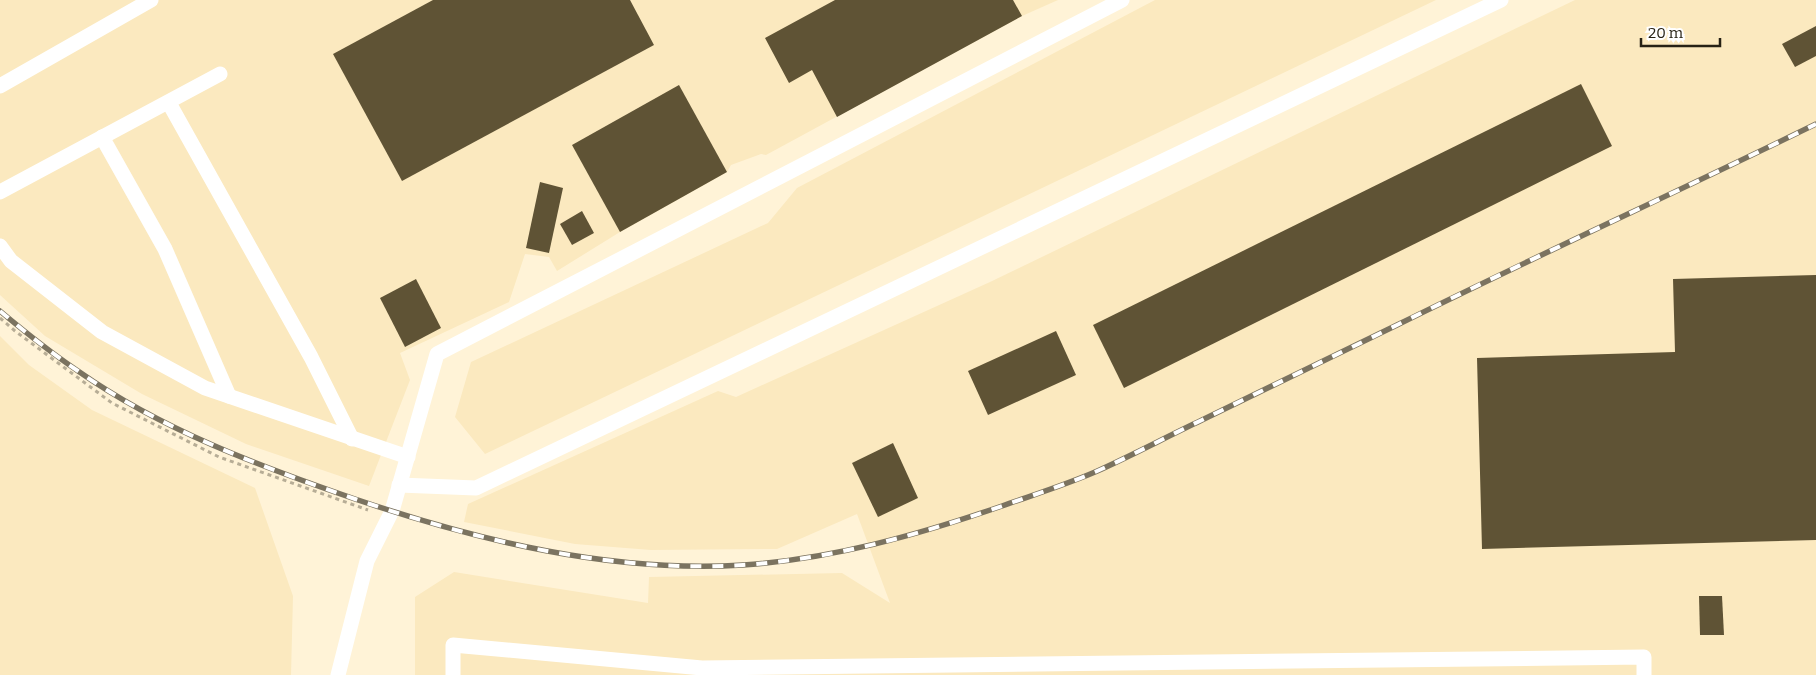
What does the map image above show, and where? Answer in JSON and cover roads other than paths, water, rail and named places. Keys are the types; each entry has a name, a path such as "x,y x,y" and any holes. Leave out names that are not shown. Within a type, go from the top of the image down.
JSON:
{"lane":[{"path":"0,86 151,0"},
{"path":"338,675 367,561 389,518 437,354 1122,0"},
{"path":"400,485 476,488 1501,0"},
{"path":"0,192 220,74"},
{"path":"169,103 311,356 352,439"},
{"path":"102,138 165,249 229,396"},
{"path":"0,246 11,260 102,332 205,388 408,457"},
{"path":"453,675 453,645 702,668 1644,657 1644,675"}],"railway":[{"path":"0,311 78,371 143,411 177,429 247,460 355,499 449,528 546,551 595,559 644,564 694,566 776,562 842,551 939,527 1061,486 1095,472 1816,124"}]}
